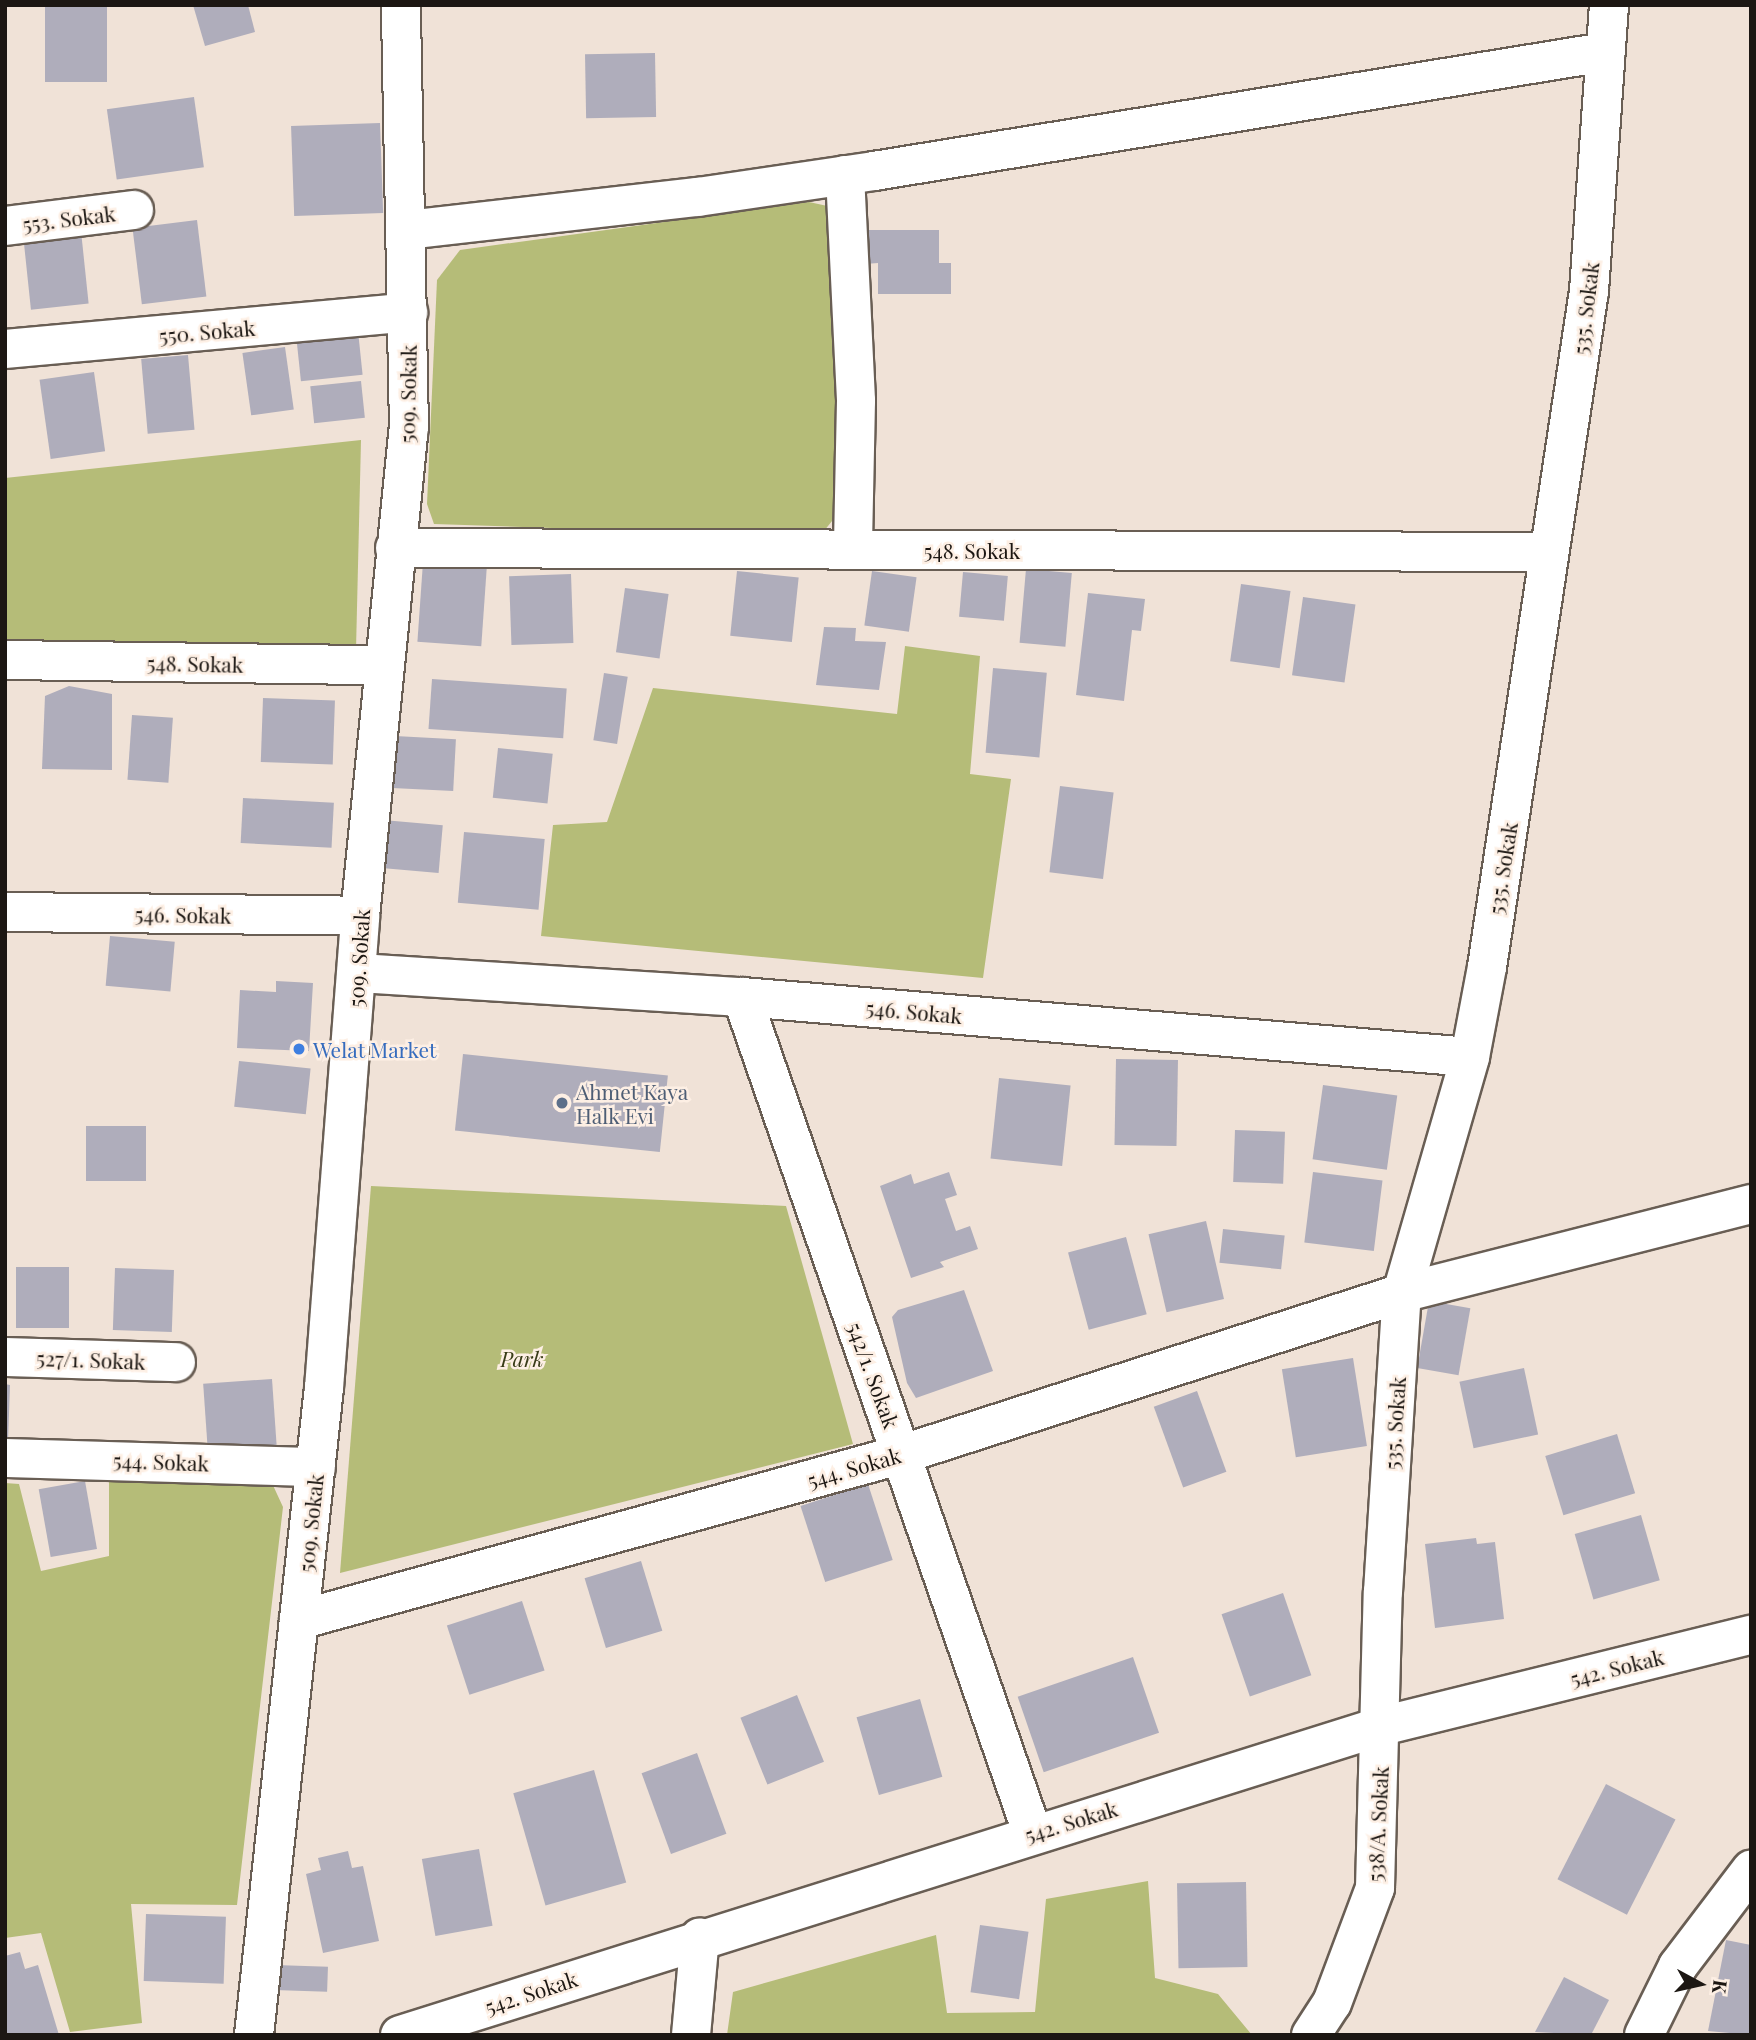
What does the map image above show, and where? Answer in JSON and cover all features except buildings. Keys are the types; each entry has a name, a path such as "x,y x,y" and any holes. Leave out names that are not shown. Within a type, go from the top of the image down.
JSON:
{"street":[{"name":"509. Sokak","path":"254,2035 316,1467 358,973 360,916 409,429 401,5"},
{"name":"535. Sokak","path":"1382,1726 1383,1592 1402,1293 1469,1057 1589,291 1609,5"},
{"path":"407,230 845,175 1605,52"},
{"path":"845,175 856,401 853,549"},
{"name":"553. Sokak","path":"5,226 134,210"},
{"name":"550. Sokak","path":"5,349 408,312"},
{"name":"548. Sokak","path":"395,548 1549,552"},
{"name":"548. Sokak","path":"5,660 386,665"},
{"name":"546. Sokak","path":"5,912 360,916"},
{"name":"546. Sokak","path":"358,973 742,997 1469,1057"},
{"name":"542/1. Sokak","path":"742,997 903,1454 1032,1832"},
{"name":"544. Sokak","path":"299,1620 903,1454 1402,1293 1751,1204"},
{"name":"527/1. Sokak","path":"5,1357 176,1362"},
{"name":"544. Sokak","path":"5,1458 316,1467"},
{"name":"542. Sokak","path":"400,2035 1032,1832 1382,1726 1751,1635"},
{"name":"538/A. Sokak","path":"1311,2035 1332,2003 1376,1888 1382,1726"},
{"path":"1644,2035 1678,1966 1751,1870"},
{"path":"691,2035 700,1937"}],"green space":[{"path":"809,202 832,207 837,515 819,537 434,524 427,504 437,280 460,250"},
{"path":"361,440 356,650 5,646 5,478"},
{"path":"905,646 980,656 970,774 1011,779 983,978 541,936 553,825 607,822 653,688 897,714"},
{"name":"Park","path":"371,1186 786,1206 853,1444 340,1573"},
{"path":"109,1473 271,1481 283,1507 237,1905 131,1904 142,2023 70,2032 41,1933 5,1938 5,1483 19,1484 41,1571 109,1556"},
{"path":"1148,1881 1155,1978 1218,1994 1252,2035 727,2035 733,1992 936,1935 947,2013 1035,2012 1046,1899"}],"place":[{"name":"Welat Market","path":"299,1049"},
{"name":"Ahmet Kaya Halk Evi","path":"562,1103"}]}
